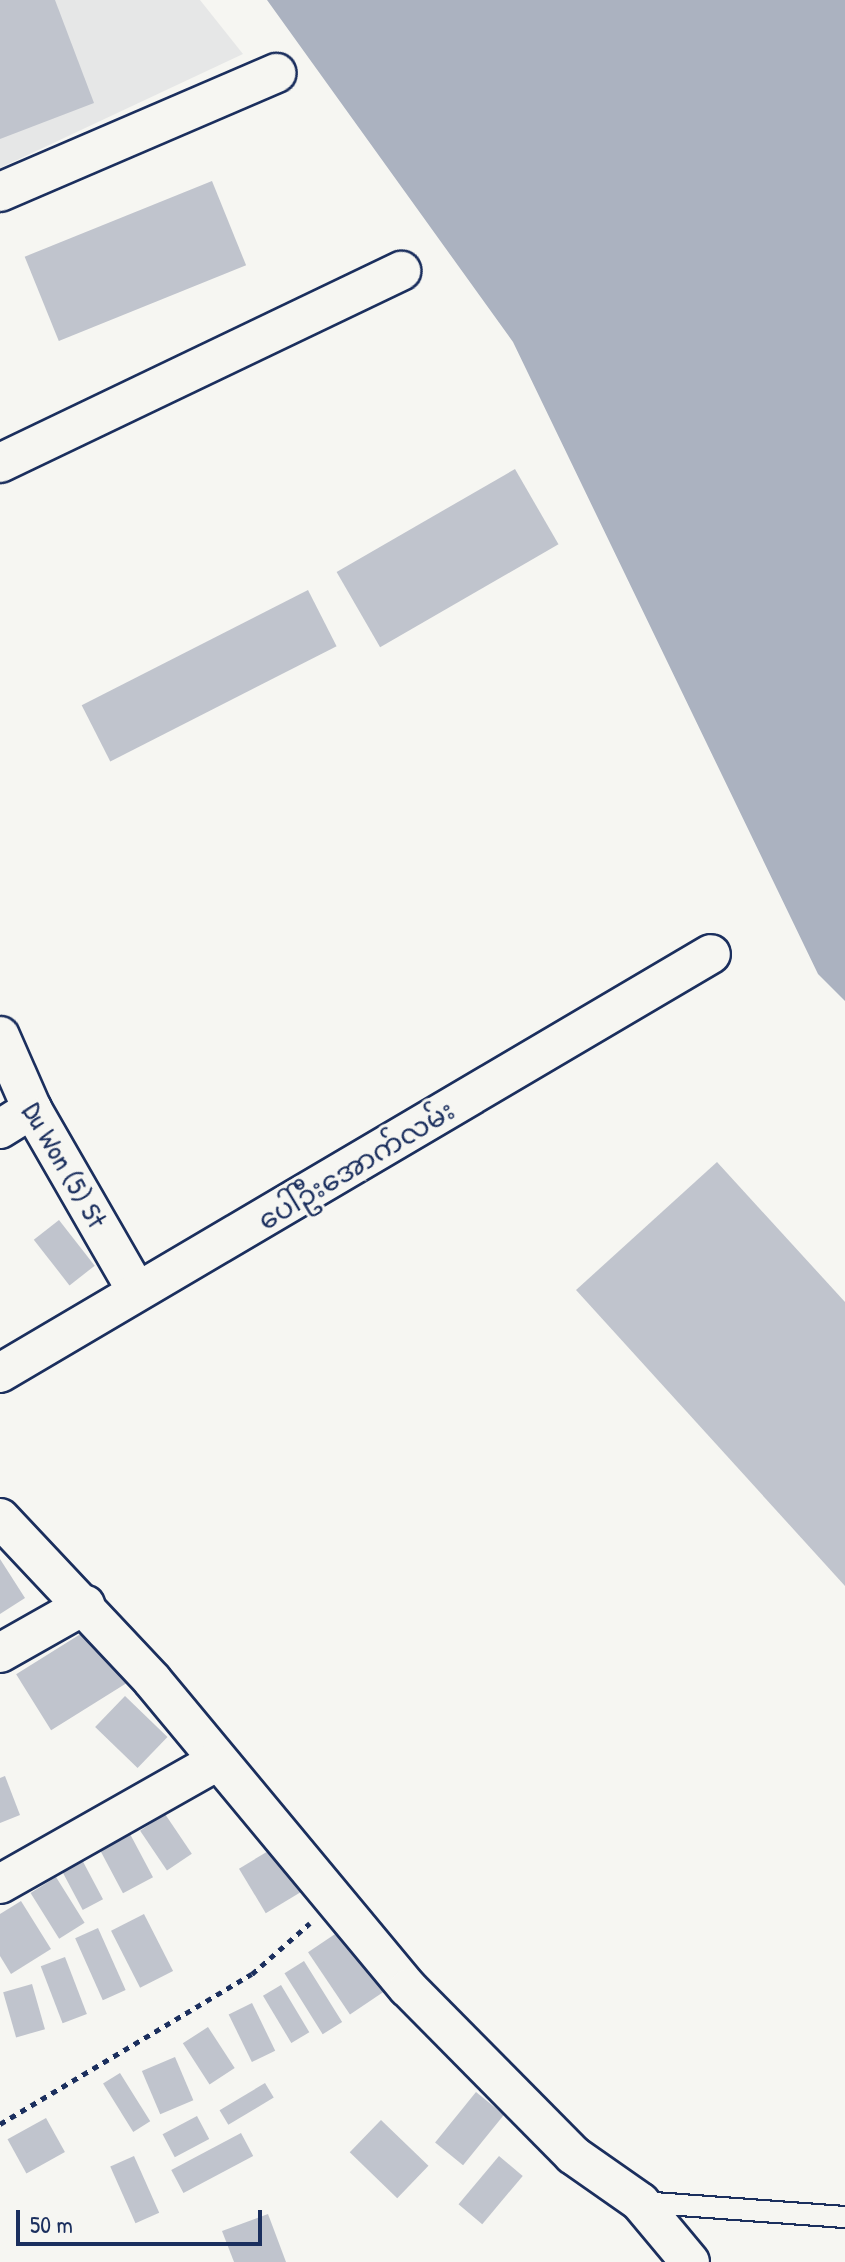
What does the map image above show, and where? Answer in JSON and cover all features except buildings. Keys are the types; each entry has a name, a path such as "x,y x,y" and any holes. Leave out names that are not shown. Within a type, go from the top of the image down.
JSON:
{"street":[{"path":"0,192 276,73"},
{"path":"0,463 401,271"},
{"name":"ပေါ်ဦးအောက်လမ်း","path":"0,1373 136,1290 711,954"},
{"name":"Du Won (5) St","path":"0,1036 16,1119 136,1290"},
{"path":"0,1518 85,1605 333,1902 573,2155 640,2202 690,2262"},
{"path":"0,1653 85,1605"},
{"path":"0,1884 217,1761"}],"lane":[{"path":"640,2202 845,2217"}],"path":[{"path":"0,2124 252,1974 333,1902"}],"shaded area":[{"path":"0,0 200,0 243,54 0,168"},
{"path":"267,0 845,0 845,1001 818,974 513,342"}]}
